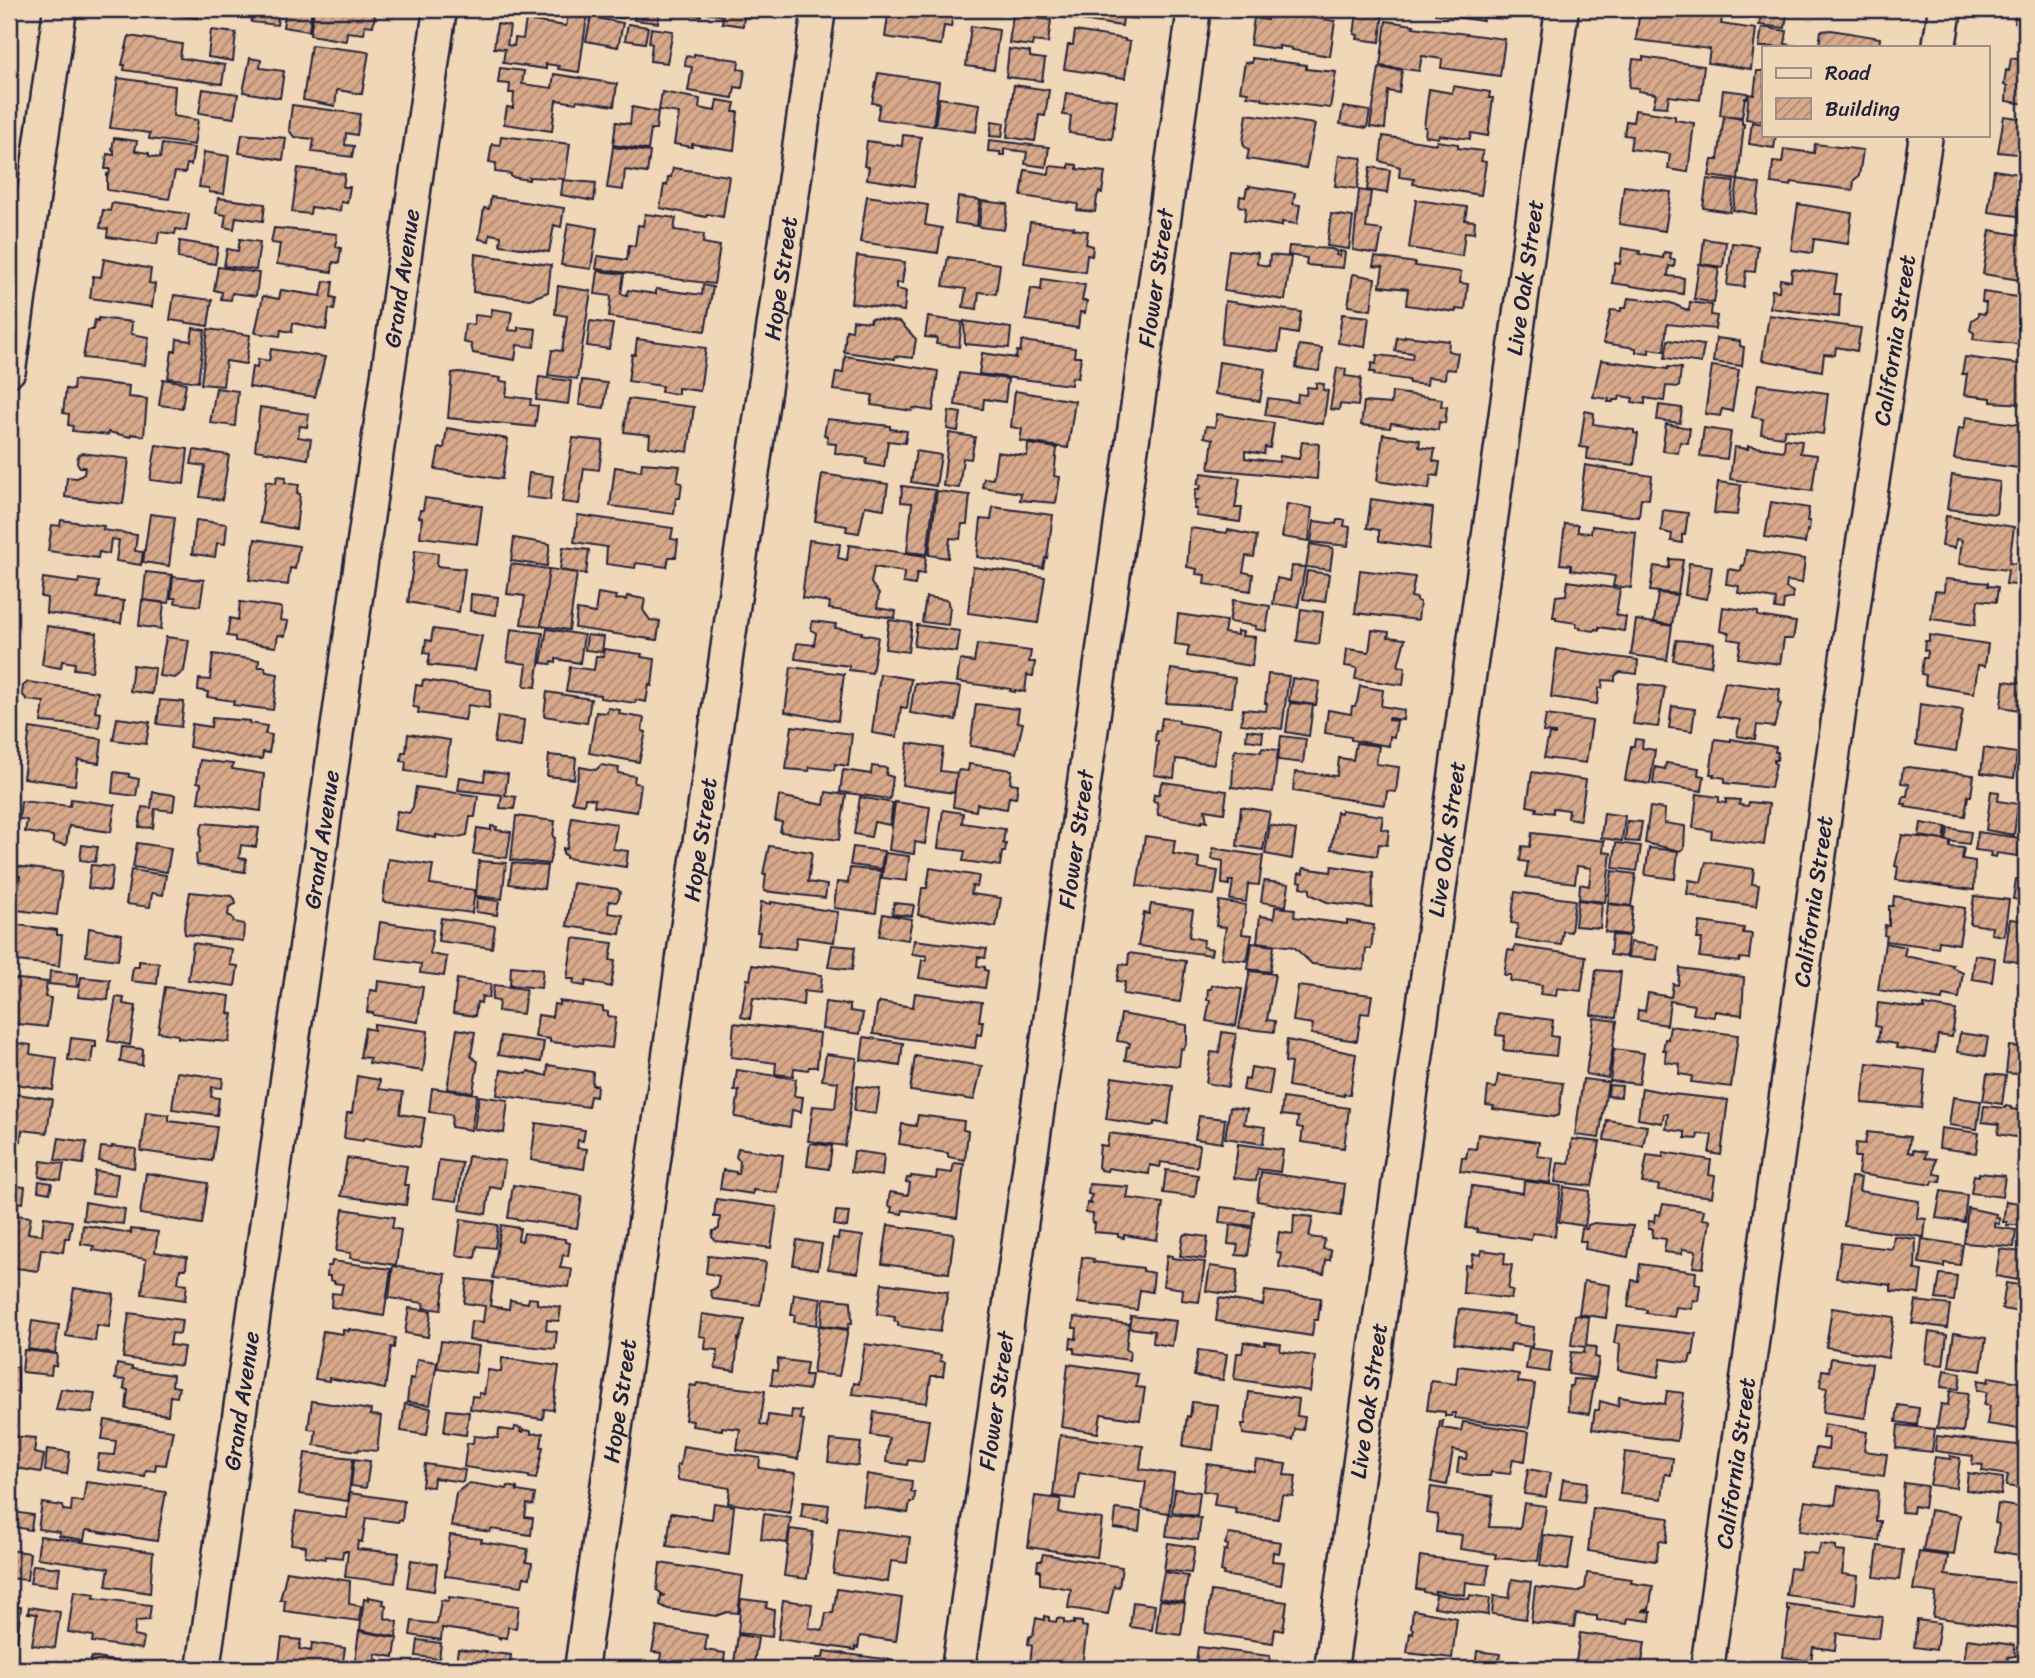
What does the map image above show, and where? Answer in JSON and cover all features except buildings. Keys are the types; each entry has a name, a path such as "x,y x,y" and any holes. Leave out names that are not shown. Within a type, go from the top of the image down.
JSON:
{"street":[{"path":"9,370 60,9"},
{"name":"Grand Avenue","path":"203,1669 440,9"},
{"name":"Hope Street","path":"581,1669 819,9"},
{"name":"Flower Street","path":"958,1669 1194,9"},
{"name":"Live Oak Street","path":"1331,1669 1562,9"},
{"path":"1939,46 1945,9"},
{"name":"California Street","path":"1707,1669 1858,575 1926,136"}]}
